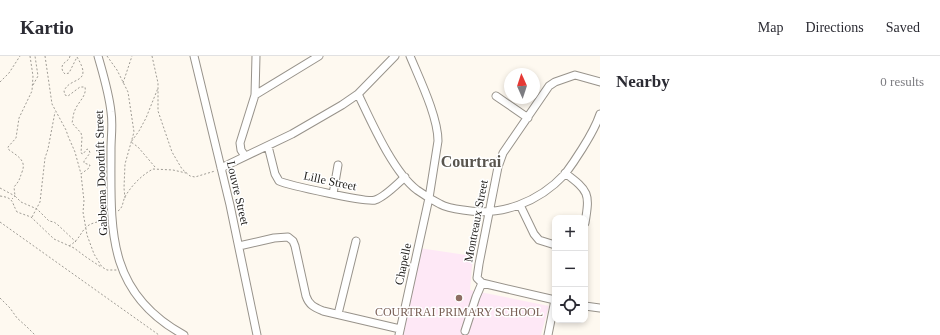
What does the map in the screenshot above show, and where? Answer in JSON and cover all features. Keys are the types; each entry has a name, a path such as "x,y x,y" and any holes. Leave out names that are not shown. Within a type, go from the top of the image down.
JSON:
{"street":[{"name":"Gabbema Doordrift Street","path":"98,56 112,114 112,214 117,255 122,270 133,290 150,311 165,324 184,335"},
{"name":"Louvre Street","path":"194,56 239,246 257,335"},
{"path":"245,156 241,150 240,143 255,95 256,56"},
{"path":"255,95 319,56"},
{"path":"221,168 311,124 342,105 358,94 395,56"},
{"name":"Chapelle","path":"399,332 429,198 438,141 438,132 435,119 410,56"},
{"name":"Montreaux Street","path":"482,283 478,280 477,274 502,156 549,86 555,82 575,75 600,82"},
{"path":"358,94 392,159 416,189 440,205 467,211 489,212 502,210 520,205 541,194 565,174 587,141 600,114"},
{"path":"496,96 528,118"},
{"name":"Lille Street","path":"268,146 275,174 279,180 333,194 368,201 375,200 405,177"},
{"path":"333,194 338,166"},
{"path":"565,174 587,193 589,202 587,215"},
{"path":"520,205 534,234 539,240 552,244"},
{"path":"239,246 280,237 288,237 295,246 309,304 316,308 399,332"},
{"path":"338,314 356,241"},
{"path":"465,331 482,283 552,299"},
{"path":"548,335 552,315"}],"path":[{"path":"0,82 9,73 20,56"},
{"path":"30,56 33,86"},
{"path":"12,200 15,196 14,187 19,182 24,170 24,164 22,159 8,149 8,147 16,138 19,118 38,76 35,56"},
{"path":"45,56 51,101 55,112 66,128 82,174 86,235 94,254 102,267"},
{"path":"70,56 63,64 63,72 65,74 69,73 77,57 84,70 84,73 79,80 68,86 64,92 65,95 68,96 80,87 85,87 86,89 84,96 74,112 72,123 81,133 81,153 83,154 87,149 90,150 84,162 90,165 90,167 82,174"},
{"path":"107,56 117,70 128,92 133,123 134,132 125,164 125,198"},
{"path":"123,84 132,56"},
{"path":"152,56 158,88 158,111 168,144 179,164 186,173 195,177 214,172 221,168"},
{"path":"131,142 146,118 158,88"},
{"path":"31,217 40,202 45,158 55,112"},
{"path":"131,142 138,147 156,168"},
{"path":"69,246 76,242 85,229 91,224 103,221 122,207 125,198 137,181 147,172 156,168 186,173"},
{"path":"0,188 15,196 21,202 36,209 49,221 58,225 76,242"},
{"path":"0,196 8,197 12,200 17,212 31,217 54,239 74,248 107,270 122,270"},
{"path":"0,222 159,335"},
{"path":"0,298 17,318 35,335"}],"shaded area":[{"name":"COURTRAI PRIMARY SCHOOL","path":"419,248 473,256 470,290 549,306 541,335 402,335"}],"place":[{"name":"COURTRAI PRIMARY SCHOOL","path":"459,298"}],"district":[{"name":"Courtrai","path":"471,161"}]}
